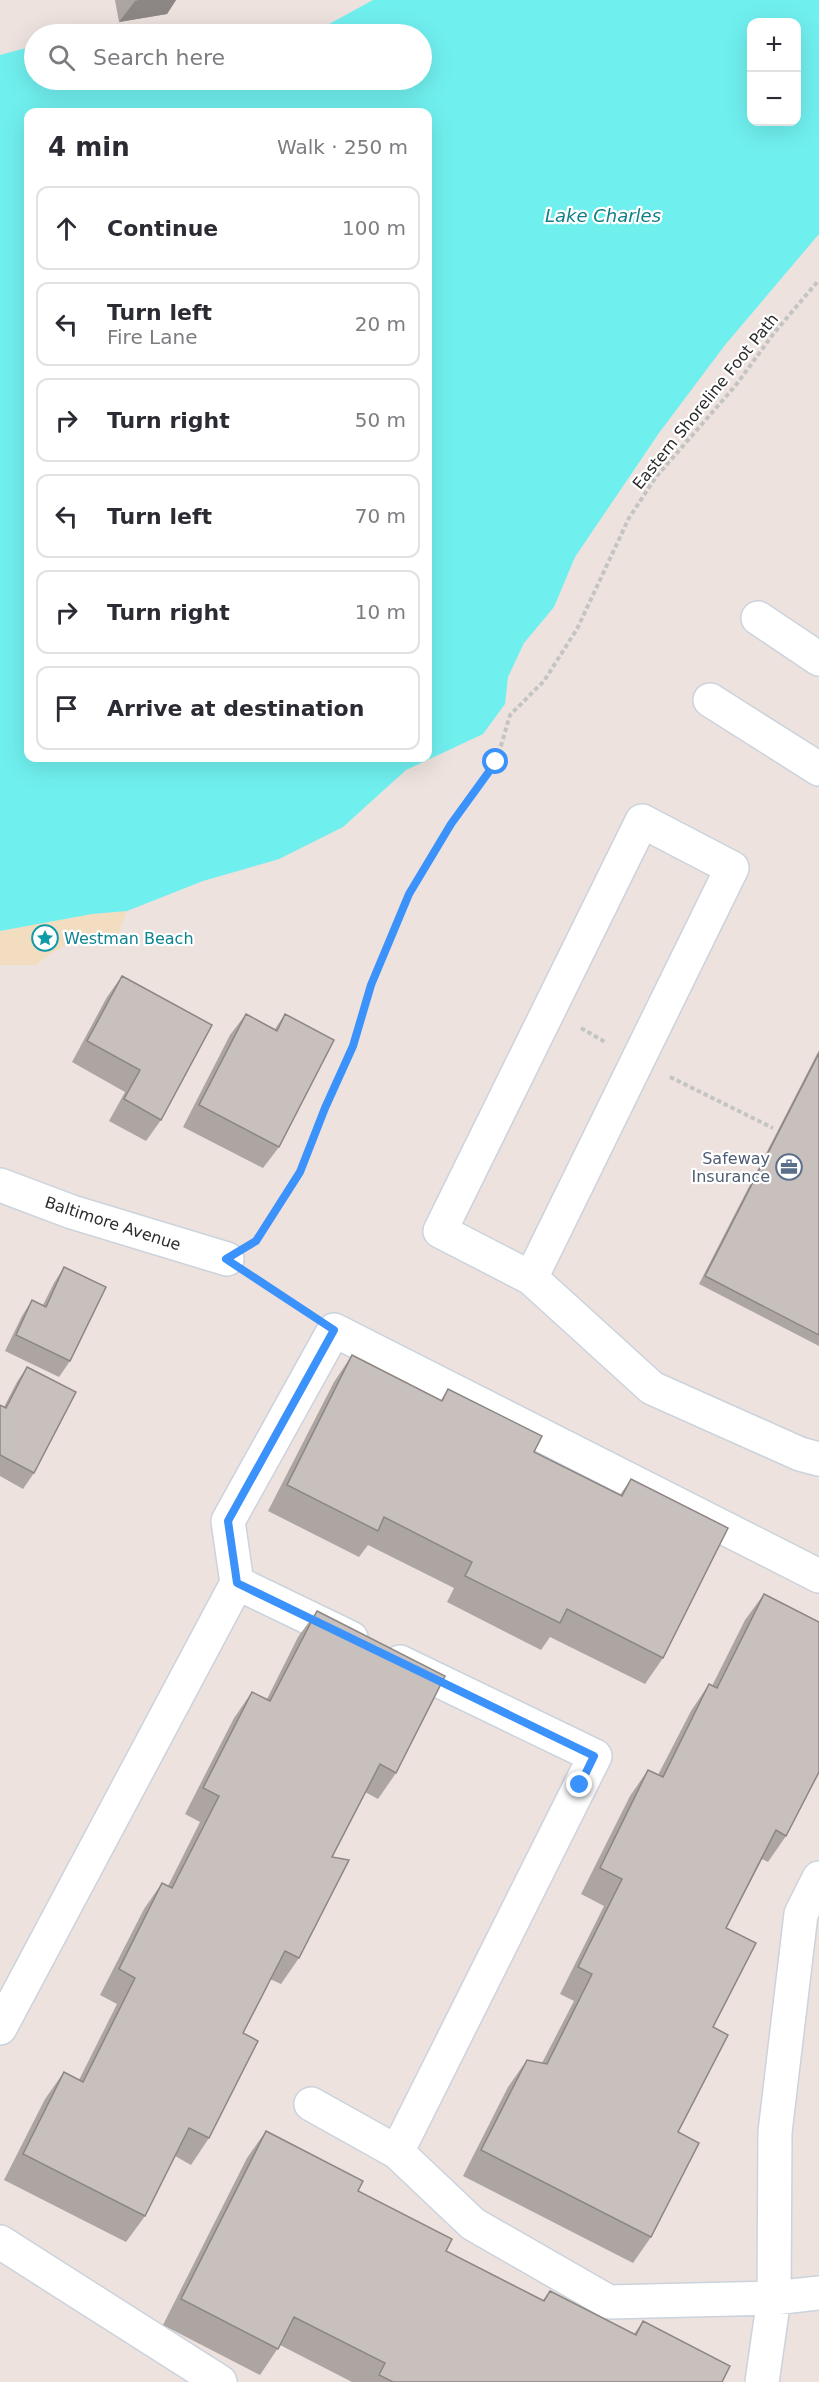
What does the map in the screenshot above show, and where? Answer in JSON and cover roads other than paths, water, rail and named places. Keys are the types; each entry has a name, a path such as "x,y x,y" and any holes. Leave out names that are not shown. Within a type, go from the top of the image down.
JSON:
{"street":[{"path":"758,618 819,659"},
{"path":"710,700 819,770"},
{"path":"531,1278 732,868 642,821 440,1231 531,1278 652,1388 800,1454 819,1459"},
{"name":"Baltimore Avenue","path":"0,1185 72,1212 226,1259"},
{"path":"0,2028 237,1583 228,1521 334,1330 819,1576"},
{"path":"237,1583 594,1756 397,2152"},
{"path":"762,2382 774,2298 775,2132 801,1914 819,1878"},
{"path":"311,2104 397,2152 473,2223 609,2302 774,2298 819,2293"},
{"path":"0,2242 220,2382"}],"water":[{"name":"Lake Charles","path":"373,0 819,0 819,234 725,345 659,433 575,557 554,607 524,643 508,677 505,704 483,734 432,758 432,108 24,108 24,762 423,762 406,770 343,827 279,859 203,881 127,911 92,914 0,931 0,55 24,49 24,90 432,90 432,24 329,24"}],"place":[{"name":"Westman Beach","path":"45,938"},
{"name":"Safeway Insurance","path":"789,1167"}]}
